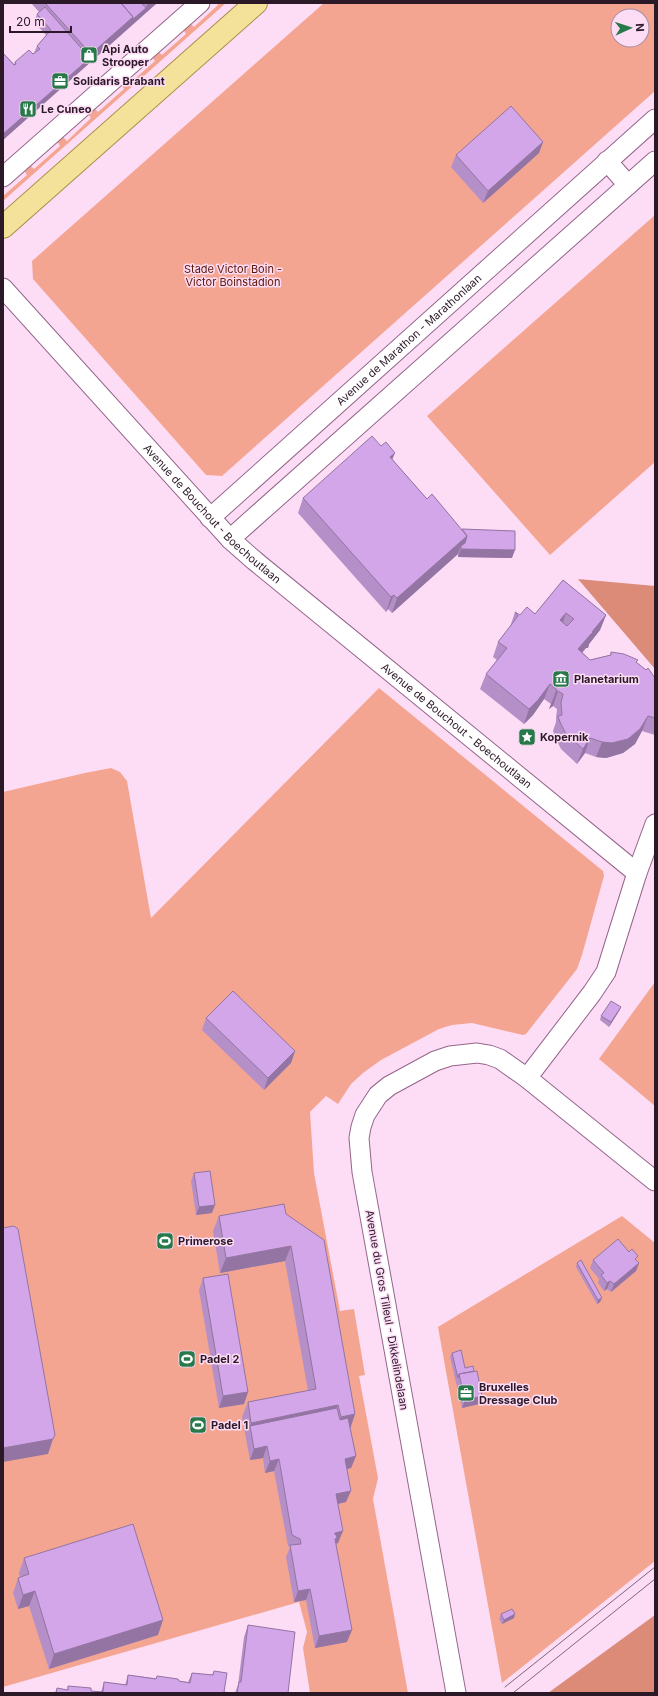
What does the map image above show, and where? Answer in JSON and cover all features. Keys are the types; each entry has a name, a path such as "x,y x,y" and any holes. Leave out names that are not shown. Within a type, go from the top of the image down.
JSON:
{"main road":[{"path":"3,227 256,3"}],"street":[{"path":"3,177 200,3"},
{"name":"Avenue de Marathon - Marathonlaan","path":"210,518 655,119"},
{"path":"607,161 628,185"},
{"path":"230,539 655,161"},
{"name":"Avenue de Bouchout - Boechoutlaan","path":"3,288 230,539 636,873"},
{"path":"655,824 636,873 606,972 592,994 526,1078 655,1181"},
{"name":"Avenue du Gros Tilleul - Dikkelindelaan","path":"456,1693 362,1172 359,1138 365,1115 378,1095 389,1086 435,1061 464,1053 489,1055 500,1059 526,1078"}],"green space":[{"path":"217,3 226,3 3,201 3,196 27,175 24,170 30,165 34,169 60,146 57,141 62,136 67,141 91,118 88,114 94,108 98,112 124,89 121,84 126,79 130,83 155,61 152,57 158,51 162,55 186,34 183,29 190,23 194,27 218,5"},
{"name":"Stade Victor Boin - Victor Boinstadion","path":"324,3 655,3 655,91 222,476 206,475 33,279 32,261"},
{"path":"655,215 655,462 550,555 427,416"},
{"name":"Primerose","path":"379,688 603,871 604,876 577,969 526,1034 523,1035 472,1023 452,1025 439,1029 381,1060 363,1073 351,1084 338,1104 326,1096 310,1112 314,1173 340,1311 354,1309 365,1375 359,1376 378,1478 373,1499 408,1693 310,1693 303,1648 307,1632 299,1602 3,1687 3,792 111,768 120,772 127,781 151,918"},
{"path":"655,982 655,1106 599,1059"},
{"path":"622,1216 655,1243 655,1561 502,1683 438,1327"}],"shaded area":[{"path":"578,579 655,586 655,669"},
{"path":"655,1615 655,1693 548,1693"}],"building":[{"path":"45,3 121,3 133,17 91,54"},
{"path":"121,3 141,3 146,8 132,20 133,17"},
{"path":"45,7 90,58 3,134 3,53 14,65 16,64 15,62 29,50 33,54 40,49 37,46 51,30 37,14"},
{"path":"511,106 543,142 488,191 456,155"},
{"path":"372,436 381,446 386,442 395,453 390,457 427,499 432,494 467,536 397,598 394,595 391,597 303,498"},
{"path":"462,529 515,531 515,550 461,549 461,546 465,543 467,536"},
{"name":"Planetarium","path":"563,580 606,615 592,632 593,633 578,649 590,660 611,655 611,652 624,654 638,660 636,662 646,670 648,668 655,678 655,718 648,716 640,729 628,739 612,743 602,742 590,738 583,749 566,734 560,722 558,716 562,715 561,703 563,694 558,691 555,694 557,690 550,684 529,709 486,674 507,648 498,642 518,616 515,612 520,615 527,607 535,614","holes":["566,613 574,619 567,626 560,620"]},
{"path":"233,991 295,1051 268,1078 206,1018"},
{"path":"611,1001 621,1007 611,1022 601,1016"},
{"path":"210,1171 215,1205 199,1207 194,1173"},
{"path":"284,1204 286,1214 324,1240 355,1414 341,1417 338,1405 251,1423 248,1402 316,1389 291,1246 226,1258 219,1216"},
{"path":"14,1226 18,1229 55,1435 53,1439 3,1448 3,1228"},
{"path":"618,1239 629,1252 632,1249 638,1256 635,1259 639,1263 614,1284 610,1281 607,1283 601,1275 604,1273 593,1260"},
{"path":"581,1260 602,1298 598,1300 577,1263"},
{"path":"228,1274 248,1392 223,1396 203,1278"},
{"path":"461,1350 465,1368 473,1366 474,1371 459,1374 458,1378 452,1353"},
{"path":"477,1371 482,1396 465,1400 459,1374"},
{"path":"337,1408 340,1420 348,1418 356,1456 345,1459 351,1491 336,1494 343,1531 335,1533 352,1630 319,1636 310,1589 298,1591 290,1545 301,1544 300,1539 292,1535 279,1459 270,1461 267,1446 254,1449 250,1426"},
{"path":"133,1524 163,1620 54,1654 35,1591 23,1595 18,1578 29,1574 24,1558"},
{"path":"512,1609 515,1614 504,1620 501,1614"},
{"path":"248,1625 295,1632 288,1693 237,1693 239,1682 241,1682"},
{"path":"214,1671 227,1673 224,1692 230,1693 56,1693 57,1688 68,1690 68,1686 91,1688 91,1691 103,1692 104,1682 127,1685 128,1675 156,1679 157,1676 178,1679 179,1681 190,1683 192,1673 213,1675"}],"tram line":[{"path":"505,1687 655,1567"},
{"path":"513,1693 655,1579"}],"place":[{"name":"Api Auto Strooper","path":"89,55"},
{"name":"Solidaris Brabant","path":"60,81"},
{"name":"Le Cuneo","path":"28,109"},
{"name":"Planetarium","path":"561,679"},
{"name":"Kopernik","path":"527,737"},
{"name":"Primerose","path":"165,1241"},
{"name":"Padel 2","path":"187,1359"},
{"name":"Bruxelles Dressage Club","path":"466,1393"},
{"name":"Padel 1","path":"198,1425"}]}
